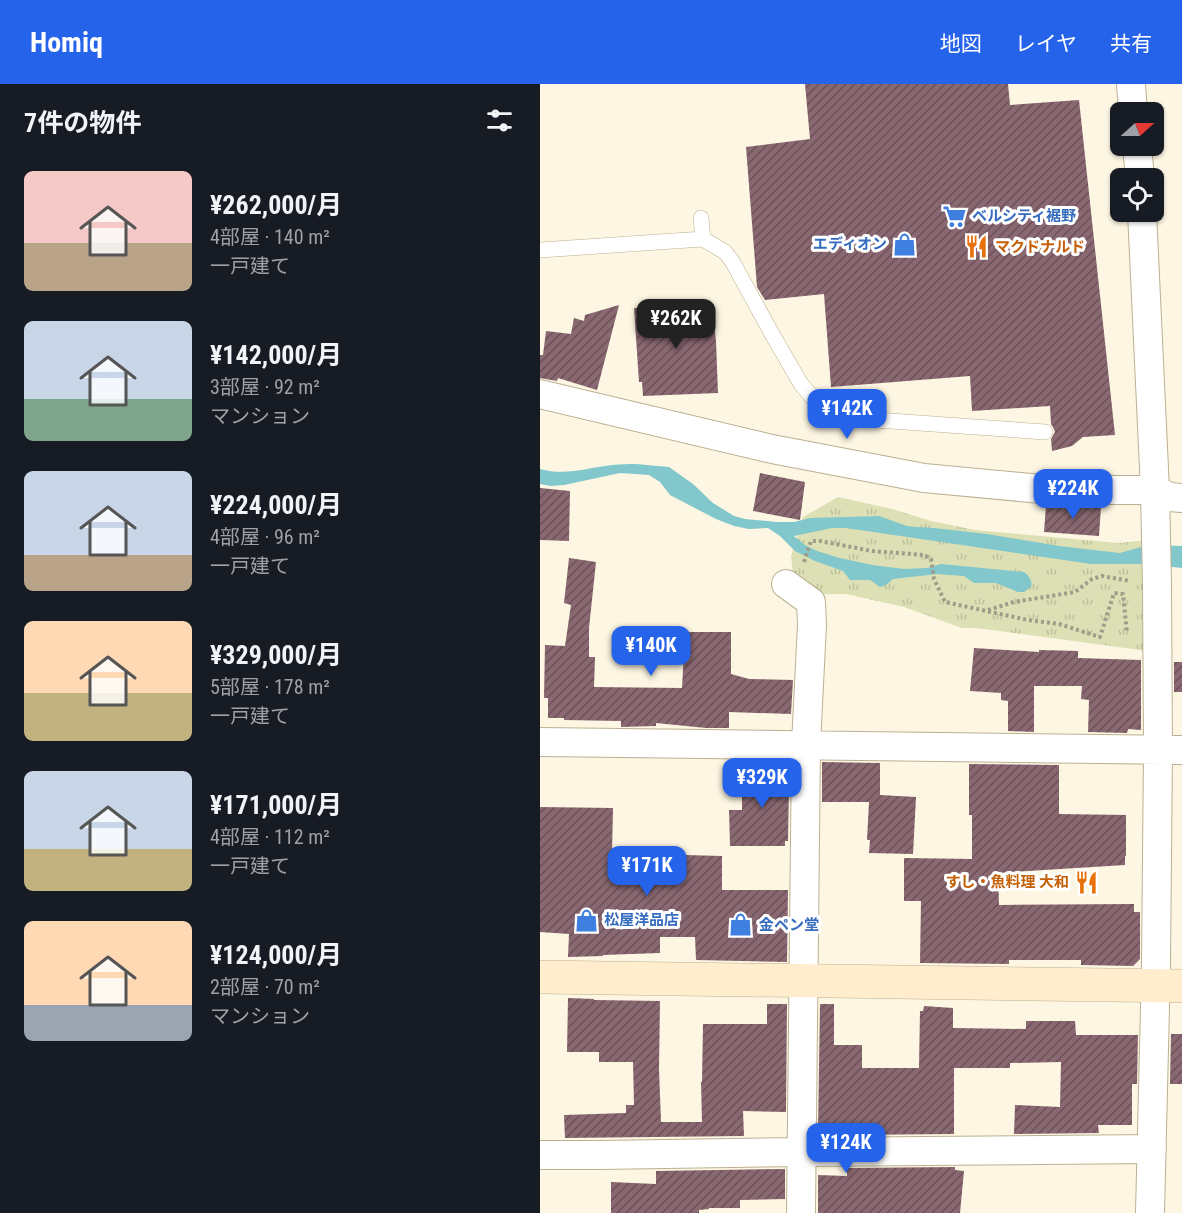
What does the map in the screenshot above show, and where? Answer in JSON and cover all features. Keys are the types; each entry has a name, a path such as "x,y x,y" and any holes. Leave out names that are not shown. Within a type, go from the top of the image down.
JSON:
{"street":[{"path":"1131,84 1132,102"},
{"path":"1142,222 1157,569 1170,749 1169,986 1152,1149 1150,1213"},
{"path":"540,394 771,449 924,478 1052,490 1155,490 1170,497 1182,498"},
{"path":"786,584 811,602 812,625 806,744 801,1213"},
{"path":"540,742 1170,749"},
{"path":"540,977 1169,986"},
{"path":"540,1155 1152,1149"}],"lane":[{"path":"701,218 703,239"},
{"path":"540,250 703,239 725,252 732,261 801,384 813,398 837,414 848,418 1045,432"}],"path":[{"path":"806,557 811,541 872,551 924,555 931,559 934,579 945,602 1028,620 1059,624 1100,637 1114,593 1122,594 1128,638"},
{"path":"986,610 1014,602 1075,592 1092,579 1102,576"}],"green space":[{"path":"838,497 975,530 1119,543 1147,540 1148,651 962,628 904,607 846,594 800,594 795,592 791,556 803,517"}],"water":[{"path":"636,464 669,467 693,484 713,503 734,516 745,519 794,522 810,518 879,516 907,526 987,534 1120,553 1148,545 1182,546 1182,568 1144,564 1091,564 846,528 832,528 794,536 817,551 872,565 904,569 927,568 941,564 1024,572 1031,583 1031,587 1024,592 1018,592 996,583 974,583 964,576 937,574 893,579 880,587 870,580 850,580 843,571 795,551 768,528 749,529 716,519 670,495 660,482 649,475 620,473 564,485 540,484 540,469 567,472"}],"building":[{"name":"ベルシティ裾野","path":"805,84 1008,84 1010,105 1079,100 1115,435 1083,437 1072,446 1052,451 1051,439 1055,432 1051,424 1050,406 972,411 970,376 831,387 824,294 765,300 757,287 746,147 810,139"},
{"path":"619,305 597,390 558,378 557,381 540,378 540,355 543,355 546,331 571,334 574,318 584,321 585,315"},
{"path":"672,305 672,308 712,305 718,393 643,396 642,382 639,382 634,308"},
{"path":"760,473 805,482 800,520 753,511"},
{"path":"540,488 570,491 569,541 540,540"},
{"path":"1046,506 1101,507 1099,536 1044,532"},
{"path":"569,558 596,562 589,628 589,657 595,657 594,687 682,688 685,632 731,632 731,674 749,679 793,680 791,714 729,712 729,728 656,723 656,726 621,727 621,721 548,718 548,698 544,698 545,645 565,646 571,605 564,603"},
{"path":"974,648 1039,652 1039,650 1078,651 1078,658 1141,660 1141,730 1128,729 1127,733 1088,732 1089,700 1081,699 1082,686 1034,686 1034,732 1008,731 1008,701 1001,700 1001,693 970,691"},
{"path":"1174,662 1182,662 1182,692 1174,692"},
{"path":"822,762 880,763 880,795 916,797 913,854 869,853 870,840 867,840 869,802 822,802"},
{"path":"749,764 774,764 789,786 788,841 785,841 785,846 730,846 729,810 742,810 742,777 749,777"},
{"path":"969,764 1059,765 1059,814 1126,815 1125,865 998,873 999,905 1134,904 1134,912 1140,912 1140,959 1133,966 1081,965 1081,960 1009,960 1009,964 920,963 921,901 904,901 904,858 972,859"},
{"path":"540,807 613,808 612,853 722,856 722,890 788,890 787,962 696,960 695,937 660,937 660,953 568,957 569,934 540,932"},
{"path":"568,998 660,1001 661,1122 702,1122 703,1024 767,1024 767,1004 787,1004 786,1112 743,1111 744,1136 565,1138 564,1115 626,1113 626,1105 634,1105 633,1062 599,1062 599,1052 567,1052"},
{"path":"820,1004 834,1004 834,1045 862,1045 862,1068 919,1068 920,1011 923,1011 924,1006 953,1008 953,1028 1026,1029 1026,1021 1075,1021 1076,1035 1138,1035 1137,1084 1132,1084 1132,1125 1098,1125 1099,1133 1014,1134 1015,1105 1060,1107 1061,1062 1010,1063 1010,1068 954,1068 954,1134 846,1135 846,1129 818,1130"},
{"path":"1171,1034 1182,1034 1182,1084 1170,1084"},
{"path":"955,1167 955,1170 964,1171 960,1213 818,1213 818,1175 847,1176 847,1168"},
{"path":"785,1169 785,1199 740,1200 740,1208 709,1208 699,1210 699,1213 611,1213 611,1182 656,1184 656,1171"}],"place":[{"name":"ベルシティ裾野","path":"954,216"},
{"name":"エディオン","path":"905,244"},
{"name":"マクドナルド","path":"977,247"},
{"name":"すし・魚料理 大和","path":"1087,882"},
{"name":"松屋洋品店","path":"586,920"},
{"name":"金ペン堂","path":"741,925"}]}
